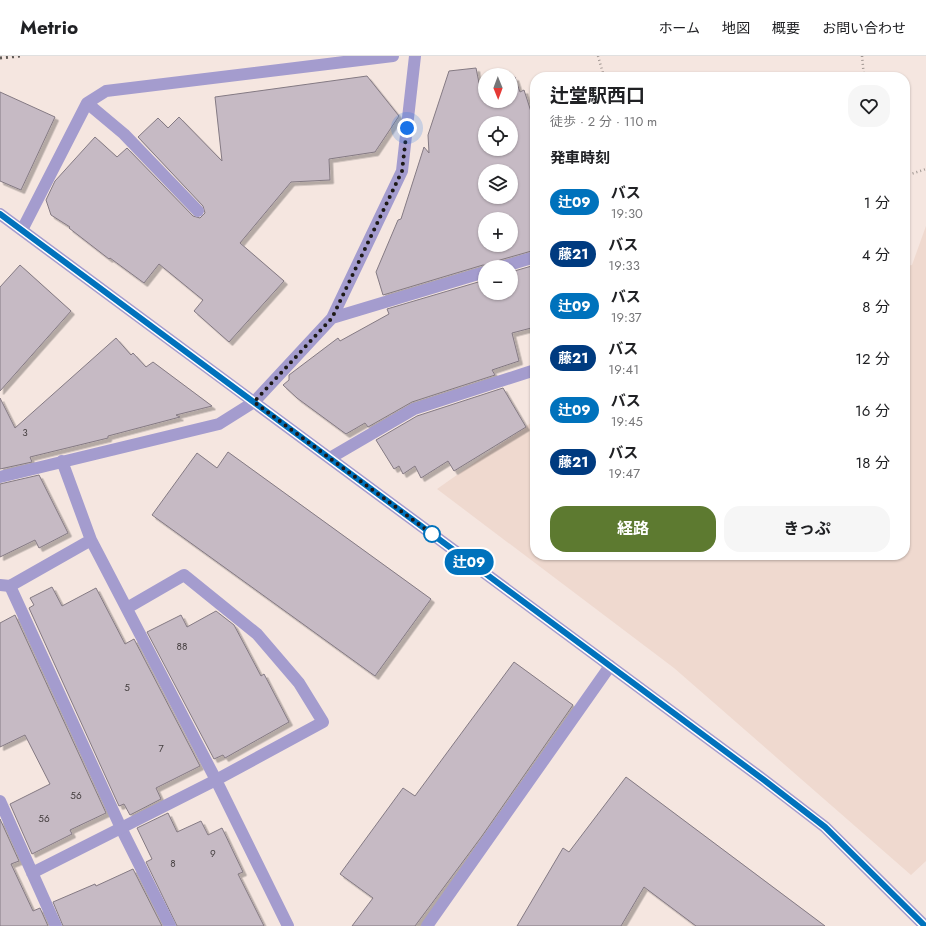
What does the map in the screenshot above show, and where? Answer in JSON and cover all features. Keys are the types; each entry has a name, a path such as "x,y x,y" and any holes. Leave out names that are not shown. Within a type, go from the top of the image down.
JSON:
{"street":[{"path":"22,230 87,103 106,91 393,56"},
{"path":"0,478 62,461 219,424 254,402 332,318 402,171 415,56"},
{"path":"87,103 124,134 198,211"},
{"path":"0,214 825,827 925,926"},
{"path":"518,262 530,259"},
{"path":"332,318 478,274"},
{"path":"330,458 414,409 530,372"},
{"path":"62,461 91,540 216,780 288,926"},
{"path":"91,540 5,585 121,828 170,926"},
{"path":"32,873 216,780 323,722 299,683 257,634 184,575 127,608"},
{"path":"427,926 610,666"},
{"path":"0,800 56,926"}],"path":[{"path":"598,56 603,72"},
{"path":"862,56 864,72"},
{"path":"910,174 926,169"}],"shaded area":[{"path":"926,226 926,861 911,875 674,668 531,560 910,560 910,265 912,265"},
{"path":"530,424 530,559 437,489"}],"building":[{"path":"476,68 478,78 478,108 518,108 518,86 520,92 524,90 530,109 530,251 500,260 478,260 478,266 383,295 376,272 398,220 401,219 424,147 429,153 428,135 449,71"},
{"path":"367,76 399,116 375,152 329,159 330,180 291,182 240,243 284,281 229,342 194,311 203,300 159,264 144,283 110,258 109,259 69,228 70,227 51,215 46,200 55,181 95,137 117,157 127,148 193,216 200,218 205,213 203,206 138,137 158,118 168,128 179,117 222,161 215,97"},
{"path":"0,92 55,117 21,190 0,181"},
{"path":"20,265 71,311 0,391 0,287"},
{"path":"530,266 530,328 512,333 519,361 492,370 495,375 412,402 368,427 365,423 346,434 297,398 283,385 289,380 289,375 338,338 340,341 389,314 387,309 478,282 478,300 518,300 518,270"},
{"path":"116,338 131,355 133,353 146,367 153,362 212,406 176,415 180,417 108,436 108,438 30,457 32,462 0,469 0,398 15,428"},
{"path":"503,388 526,427 454,471 448,461 421,478 415,466 403,474 399,466 394,469 376,440 417,416"},
{"path":"228,452 431,599 375,676 152,515 197,453 217,468"},
{"path":"39,475 68,533 39,548 35,540 0,557 0,484"},
{"path":"52,587 62,606 96,588 125,644 134,639 200,766 156,788 161,799 130,815 124,804 119,806 29,608 34,605 30,598"},
{"path":"216,611 234,625 261,676 264,674 289,722 225,758 223,755 214,759 147,632 181,615 187,627"},
{"path":"15,615 106,813 70,830 72,834 32,854 10,804 50,784 25,735 0,747 0,623"},
{"path":"514,662 573,705 482,836 415,926 352,926 373,898 340,874 403,788 415,796"},
{"path":"626,777 825,926 696,926 644,887 621,926 517,926 563,848 569,852"},
{"path":"168,813 177,832 201,821 208,835 222,828 243,872 238,874 264,926 177,926 146,862 152,859 137,828"},
{"path":"0,819 19,861 11,864 33,911 40,908 48,926 0,926"},
{"path":"133,869 162,926 63,926 53,902 95,884 96,886"}],"railway":[{"path":"0,58 21,56"}],"bus line":[{"name":"辻09","path":"0,214 764,780 825,827 925,926"}],"route":[{"path":"407,128 402,171 332,318 254,402 432,534"}]}
